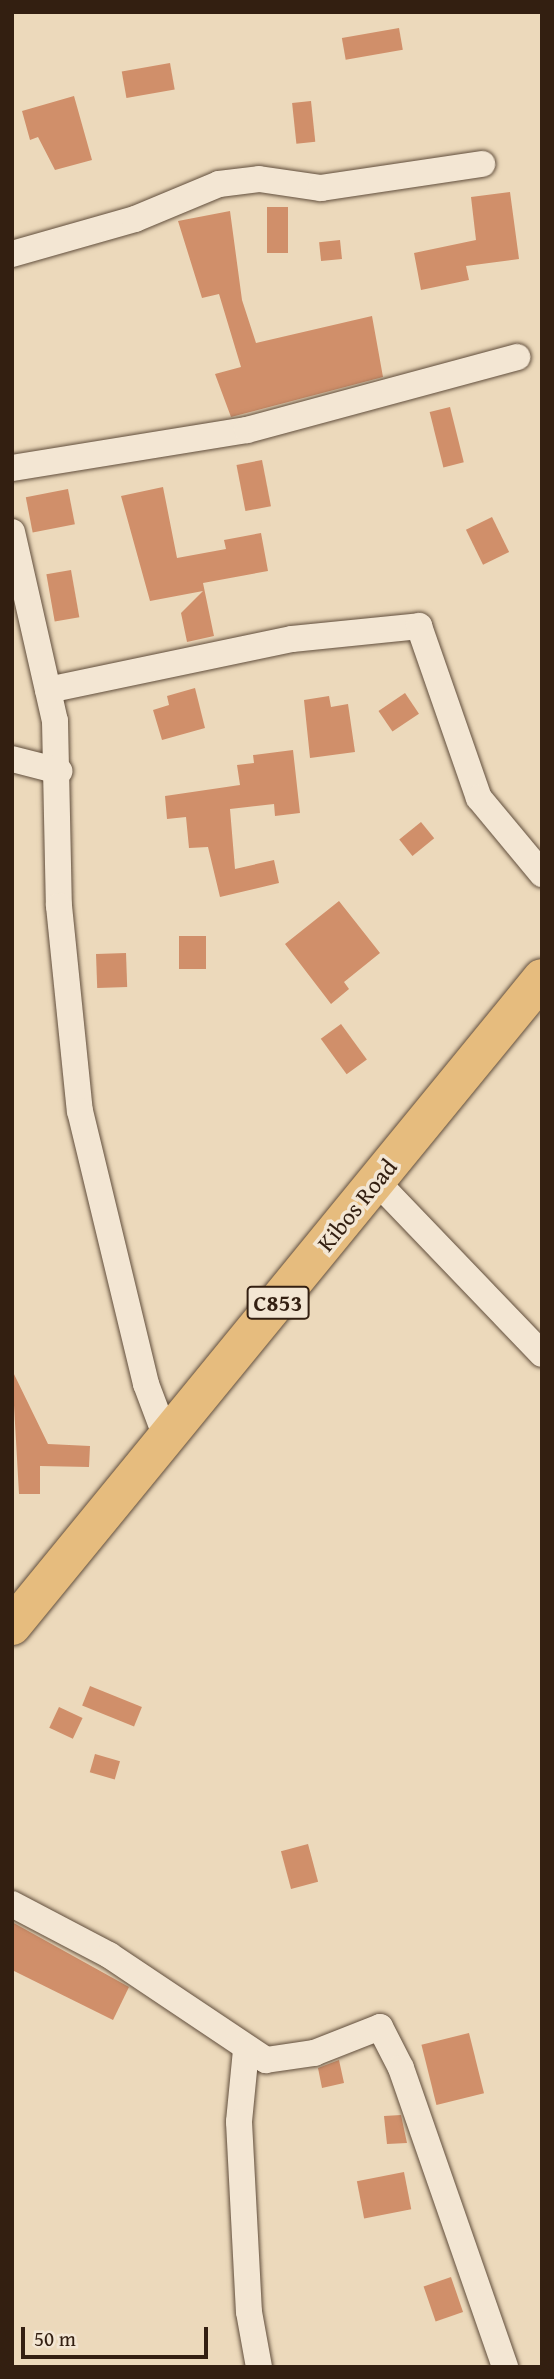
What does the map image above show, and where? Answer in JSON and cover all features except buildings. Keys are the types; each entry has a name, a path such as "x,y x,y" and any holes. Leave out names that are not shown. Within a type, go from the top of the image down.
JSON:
{"main road":[{"name":"Kibos Road","path":"12,1626 167,1440 542,978"}],"street":[{"path":"12,254 135,219 219,184 259,179 321,188 482,164"},
{"path":"12,468 247,430 517,357"},
{"path":"12,533 48,690 59,771 59,906 80,1111 143,1372 167,1440"},
{"path":"48,690 292,639 419,626 479,799 542,874"},
{"path":"12,759 59,771"},
{"path":"377,1182 542,1354"},
{"path":"12,1904 109,1955 246,2050 287,2060 369,2026 388,2037 505,2367"},
{"path":"246,2050 239,2122 249,2312 259,2367"}]}
